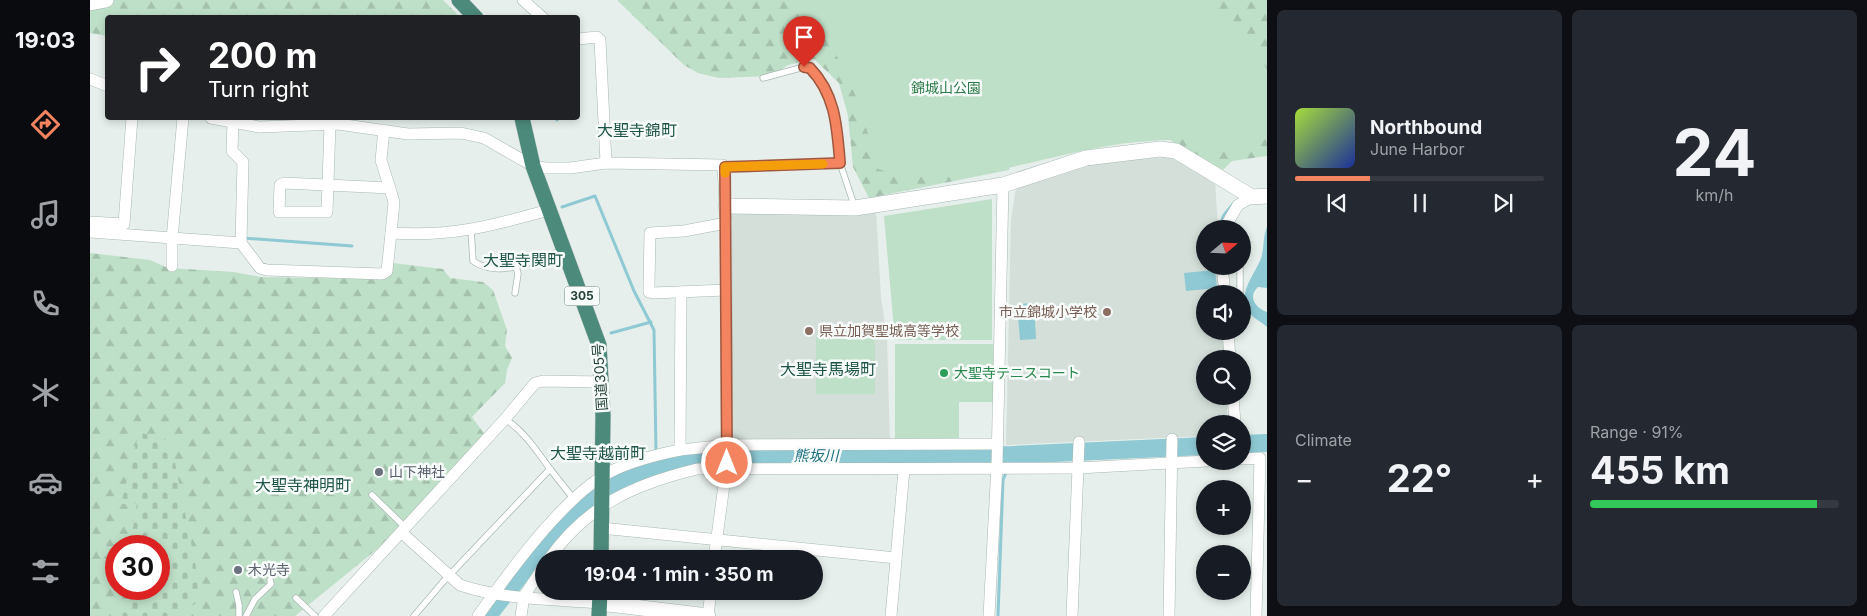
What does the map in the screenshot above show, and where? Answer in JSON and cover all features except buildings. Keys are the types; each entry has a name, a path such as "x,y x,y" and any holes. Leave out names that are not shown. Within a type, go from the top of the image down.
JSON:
{"highway":[{"path":"459,0 473,15"},
{"name":"国道305号","path":"522,120 533,166 597,338 602,382 601,550"}],"street":[{"path":"90,3 106,0"},
{"path":"523,0 540,15"},
{"path":"580,39 597,37 600,40 606,163"},
{"path":"91,82 105,85"},
{"path":"90,222 124,224 132,120"},
{"path":"172,266 172,239 184,120"},
{"path":"222,120 269,128 330,124 408,134 461,133 478,136 494,143 533,166 570,168 606,163 719,163 725,167 727,466 715,550"},
{"path":"234,122 232,151 243,162 241,242 260,268 267,270 382,274 387,271 394,202 381,160 384,130"},
{"path":"330,124 329,184 327,212 325,214 279,212 282,184 329,184 390,188"},
{"path":"726,206 855,208 1002,185 1086,158 1160,149 1176,151 1260,197"},
{"path":"989,616 997,467 1002,185"},
{"path":"1229,220 1238,205 1260,197"},
{"path":"391,232 444,234 471,230 549,210"},
{"path":"726,223 684,231 652,231 650,233 649,292 726,290"},
{"path":"90,232 172,239 241,242"},
{"path":"680,292 680,450"},
{"path":"324,616 404,531 538,382 602,382"},
{"path":"1169,616 1172,439"},
{"path":"1072,616 1079,442"},
{"path":"478,616 574,498 602,479 633,464 680,450 727,446 997,446"},
{"path":"1251,458 1260,458 1263,519 1256,616"},
{"path":"555,550 602,502 657,479 697,470 727,466 904,470 997,467 1078,468 1196,462"},
{"path":"891,616 904,470"},
{"path":"601,528 896,558"},
{"path":"404,531 451,576 466,587 519,596 600,603 708,616 710,600"},
{"path":"521,616 519,596 535,577"}],"lane":[{"path":"763,78 804,67 810,68 821,79 833,104 840,163 855,208"},
{"path":"725,167 840,163"},
{"path":"471,230 473,261 486,267 508,269 564,249"},
{"path":"515,293 518,274 516,266"},
{"path":"505,419 524,435 574,498"},
{"path":"414,616 442,583 451,576 550,469"},
{"path":"372,495 404,531"},
{"path":"246,616 255,599 271,584 270,580"},
{"path":"236,592 239,605 238,616"},
{"path":"296,598 316,616"}],"shaded area":[{"name":"市立錦城小学校","path":"1169,157 1215,180 1217,220 1196,220 1196,275 1221,275 1221,285 1196,285 1196,340 1225,340 1225,350 1196,350 1196,405 1227,405 1227,415 1196,415 1196,436 1006,445 1011,220 1015,192 1019,185 1080,165 1107,161"},
{"name":"県立加賀聖城高等学校","path":"876,210 881,297 887,339 890,443 732,440 732,214 737,212"}],"green space":[{"path":"90,0 443,0 458,15 105,15 105,36 90,33"},
{"name":"錦城山公園","path":"617,0 1267,0 1267,156 1232,161 1223,170 1170,140 1016,141 1009,170 869,198 853,167 848,116 839,83 814,59 788,65 771,76 719,78 698,73 684,65"},
{"name":"錦城山公園","path":"802,0 1213,0 1230,28 1262,61 1267,70 1267,133 1257,146 1211,150 1194,141 1185,139 1138,142 1107,146 974,174 941,177 909,176 878,169 859,103 837,56"},
{"path":"992,199 992,340 895,340 884,216"},
{"path":"90,253 150,260 168,268 234,272 260,277 382,279 393,263 443,269 450,278 483,282 493,290 507,330 505,346 512,358 507,370 505,383 472,417 485,435 398,532 295,616 90,616"},
{"path":"816,334 875,334 875,394 816,394"},
{"name":"大聖寺テニスコート","path":"895,344 993,344 993,402 959,402 959,440 895,440"},
{"path":"139,432 171,442 202,598 179,616 121,616 116,600 170,600 170,535 132,535 137,503 121,504"}],"water":[{"path":"1267,227 1267,288 1258,287 1253,298 1259,308 1267,312 1267,327 1251,315 1251,285 1247,285 1262,257 1264,235"},
{"path":"1196,272 1196,275 1216,275 1217,285 1196,285 1196,290 1186,291 1184,273"},
{"path":"1034,303 1036,339 1020,340 1017,304"}],"waterway":[{"path":"562,207 595,196 634,291 654,330 656,452"},
{"path":"1222,220 1233,204"},
{"path":"243,238 352,246"},
{"path":"611,333 651,322"},
{"name":"熊坂川","path":"1251,444 1267,443"},
{"name":"熊坂川","path":"488,616 559,528 587,501 625,481 681,463 710,457 1013,455 1196,446"},
{"path":"998,616 1003,480 1013,455"},
{"path":"657,458 659,469"}],"slow traffic":[{"path":"725,173 725,167 823,164"}],"place":[{"name":"市立錦城小学校","path":"1107,312"},
{"name":"県立加賀聖城高等学校","path":"809,331"},
{"name":"大聖寺テニスコート","path":"944,373"},
{"name":"山下神社","path":"379,472"},
{"name":"木光寺","path":"238,570"}],"district":[{"name":"大聖寺錦町","path":"637,130"},
{"name":"大聖寺関町","path":"523,260"},
{"name":"大聖寺馬場町","path":"828,369"},
{"name":"大聖寺越前町","path":"598,453"},
{"name":"大聖寺神明町","path":"303,485"}],"route":[{"path":"727,463 725,167 840,163 833,104 821,79 810,68 804,67"}]}
